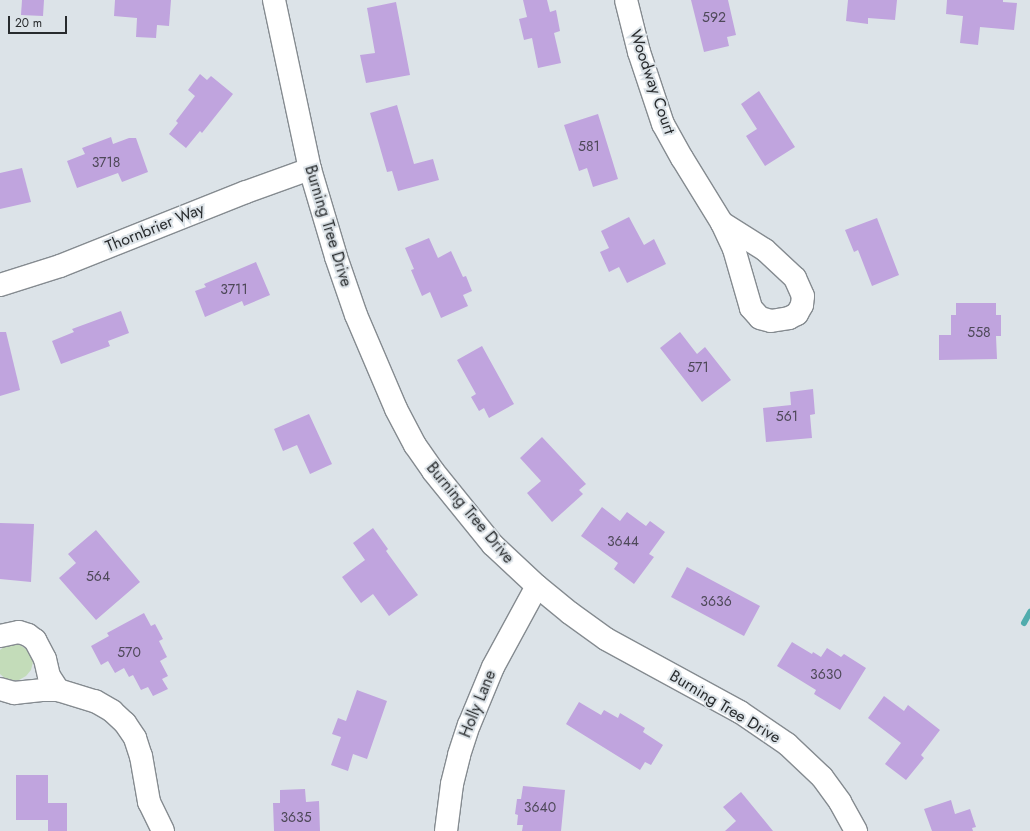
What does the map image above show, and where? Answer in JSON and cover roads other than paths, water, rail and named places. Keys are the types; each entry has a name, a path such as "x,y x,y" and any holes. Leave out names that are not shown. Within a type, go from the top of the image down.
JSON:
{"street":[{"name":"Burning Tree Drive","path":"274,0 310,169 333,249 356,314 393,402 415,445 446,489 493,545 537,586 570,613 606,639 740,712 787,744 822,777 840,802 856,831"},
{"name":"Woodway Court","path":"626,0 639,52 664,124 682,158 722,223"},
{"name":"Thornbrier Way","path":"0,285 66,264 246,192 310,169"},
{"name":"Holly Lane","path":"446,831 454,777 468,725 493,667 537,586"},
{"path":"0,636 18,632 28,635 35,640 44,658 49,676 58,690"},
{"path":"0,688 14,693 58,690 95,701 112,711 125,723 135,738 141,756 149,802 163,831"}],"waterway":[{"path":"1024,623 1030,612"}]}
